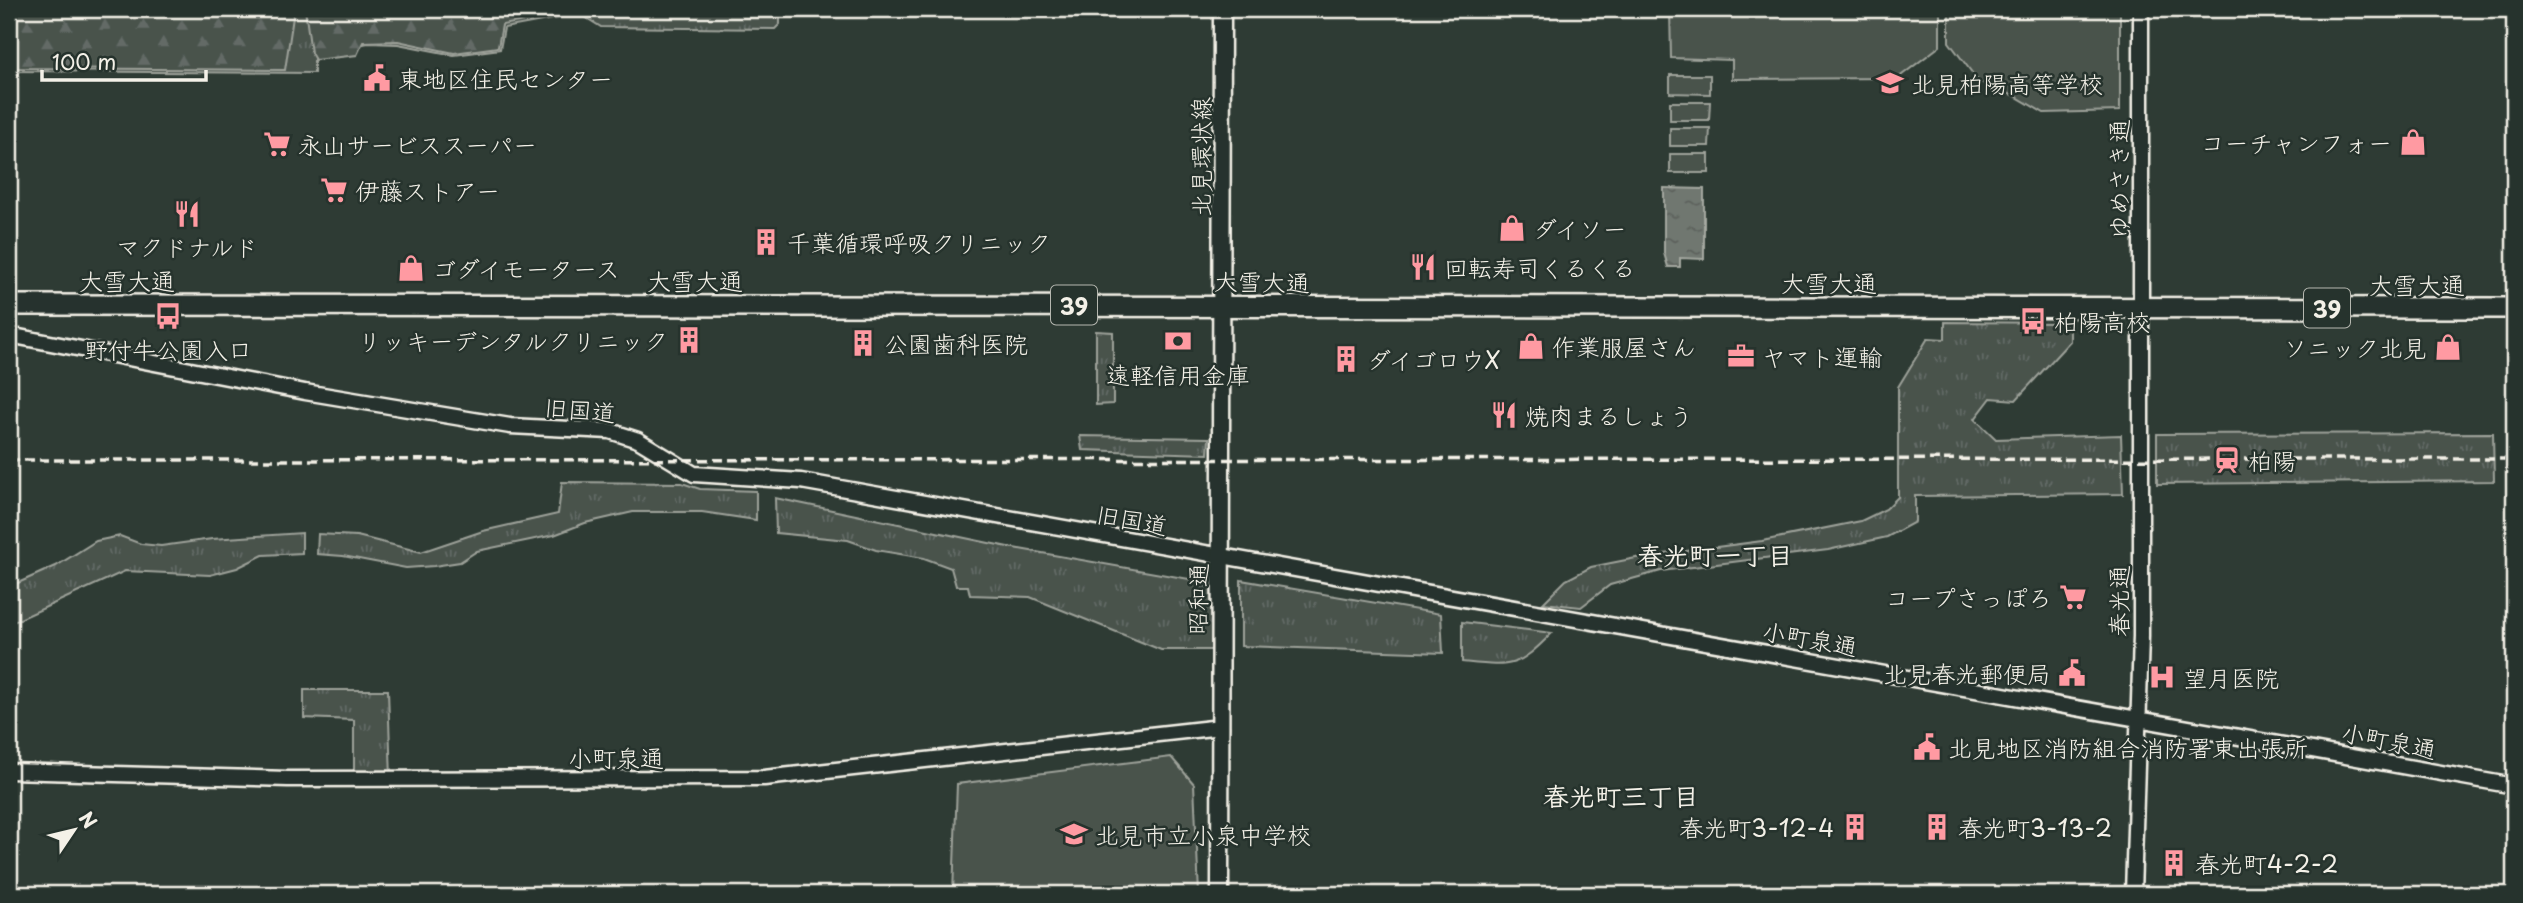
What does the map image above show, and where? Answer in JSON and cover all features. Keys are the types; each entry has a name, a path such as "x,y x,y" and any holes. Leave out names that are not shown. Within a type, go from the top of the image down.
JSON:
{"highway":[{"name":"大雪大通","path":"9,305 1223,304 2514,308"}],"main road":[{"name":"北見環状線","path":"1222,9 1223,304"},
{"name":"昭和通","path":"1220,894 1223,304"}],"street":[{"name":"ゆめさき通","path":"2140,308 2141,9"},
{"name":"春光通","path":"2133,894 2138,718 2140,308"},
{"name":"旧国道","path":"9,335 305,392 496,424 610,431 638,440 694,474 800,481 1221,558"},
{"name":"小町泉通","path":"1221,558 2514,786"},
{"name":"小町泉通","path":"9,771 288,779 764,778 1221,727"}],"green space":[{"path":"11,9 572,9 558,18 504,28 500,49 454,55 398,44 368,43 314,55 314,73 10,71"},
{"path":"13,9 293,9 293,17 285,70 12,68"},
{"path":"305,9 556,9 557,15 502,25 498,47 454,53 398,41 363,42 357,55 315,60 311,53"},
{"path":"572,9 780,9 780,24 775,29 601,27"},
{"path":"1670,9 1940,9 1940,46 1898,78 1732,79 1732,60 1671,58"},
{"path":"1949,9 2120,9 2120,111 2044,113 2015,96 1979,82 1949,42"},
{"path":"1670,75 1710,75 1710,94 1670,93"},
{"path":"1670,102 1710,102 1709,120 1670,120"},
{"path":"1670,128 1710,128 1709,146 1670,146"},
{"path":"1670,154 1709,154 1709,173 1670,173"},
{"path":"1945,322 2070,323 2070,341 2016,400 1991,398 1975,419 1996,439 2121,435 2123,494 1915,496 1915,522 1887,537 1828,550 1661,571 1610,585 1581,607 1543,603 1566,580 1591,567 1641,557 1762,541 1861,521 1886,509 1898,497 1898,387 1928,338 1945,339"},
{"path":"1096,331 1113,332 1113,404 1096,405"},
{"path":"2493,433 2494,481 2157,484 2157,434"},
{"path":"1080,436 1209,438 1208,454 1082,450"},
{"path":"562,482 682,483 700,489 756,491 756,520 702,512 633,512 585,523 554,535 477,551 460,562 434,566 406,568 317,554 318,534 357,536 421,552 483,531 558,514"},
{"path":"775,498 1008,547 1212,583 1212,650 1161,650 1030,597 970,595 968,586 956,586 951,568 924,558 876,550 848,540 776,533"},
{"path":"302,533 302,553 263,555 237,568 210,575 125,571 9,624 9,587 56,566 96,541 120,536 141,544 161,546 212,539"},
{"path":"1241,580 1441,614 1443,653 1241,646"},
{"path":"1462,622 1552,633 1530,653 1512,663 1492,665 1462,662"},
{"path":"304,690 388,690 391,779 354,779 354,720 304,718"},
{"name":"北見市立小泉中学校","path":"1171,757 1194,784 1199,894 953,894 957,784"}],"water":[{"path":"1664,188 1704,189 1704,259 1680,258 1680,267 1668,267 1664,253"}],"railway":[{"path":"9,460 2514,459"}],"place":[{"name":"東地区住民センター","path":"377,78"},
{"name":"北見柏陽高等学校","path":"1890,83"},
{"name":"コーチャンフォー","path":"2413,142"},
{"name":"永山サービススーパー","path":"277,144"},
{"name":"伊藤ストアー","path":"334,190"},
{"name":"マクドナルド","path":"187,214"},
{"name":"ダイソー","path":"1512,228"},
{"name":"千葉循環呼吸クリニック","path":"766,242"},
{"name":"回転寿司くるくる","path":"1423,267"},
{"name":"ゴダイモータース","path":"411,268"},
{"name":"野付牛公園入口","path":"168,316"},
{"name":"柏陽高校","path":"2033,321"},
{"name":"リッキーデンタルクリニック","path":"689,340"},
{"name":"遠軽信用金庫","path":"1178,341"},
{"name":"公園歯科医院","path":"863,343"},
{"name":"作業服屋さん","path":"1531,346"},
{"name":"ソニック北見","path":"2448,347"},
{"name":"ヤマト運輸","path":"1741,356"},
{"name":"ダイゴロウX","path":"1346,359"},
{"name":"焼肉まるしょう","path":"1504,415"},
{"name":"柏陽","path":"2227,460"},
{"name":"コープさっぽろ","path":"2073,597"},
{"name":"北見春光郵便局","path":"2072,673"},
{"name":"望月医院","path":"2162,677"},
{"name":"北見地区消防組合消防署東出張所","path":"1927,747"},
{"name":"春光町3-12-4","path":"1855,827"},
{"name":"春光町3-13-2","path":"1937,827"},
{"name":"北見市立小泉中学校","path":"1074,834"},
{"name":"春光町4-2-2","path":"2174,863"}],"district":[{"name":"春光町一丁目","path":"1715,554"},
{"name":"春光町三丁目","path":"1621,795"}]}
